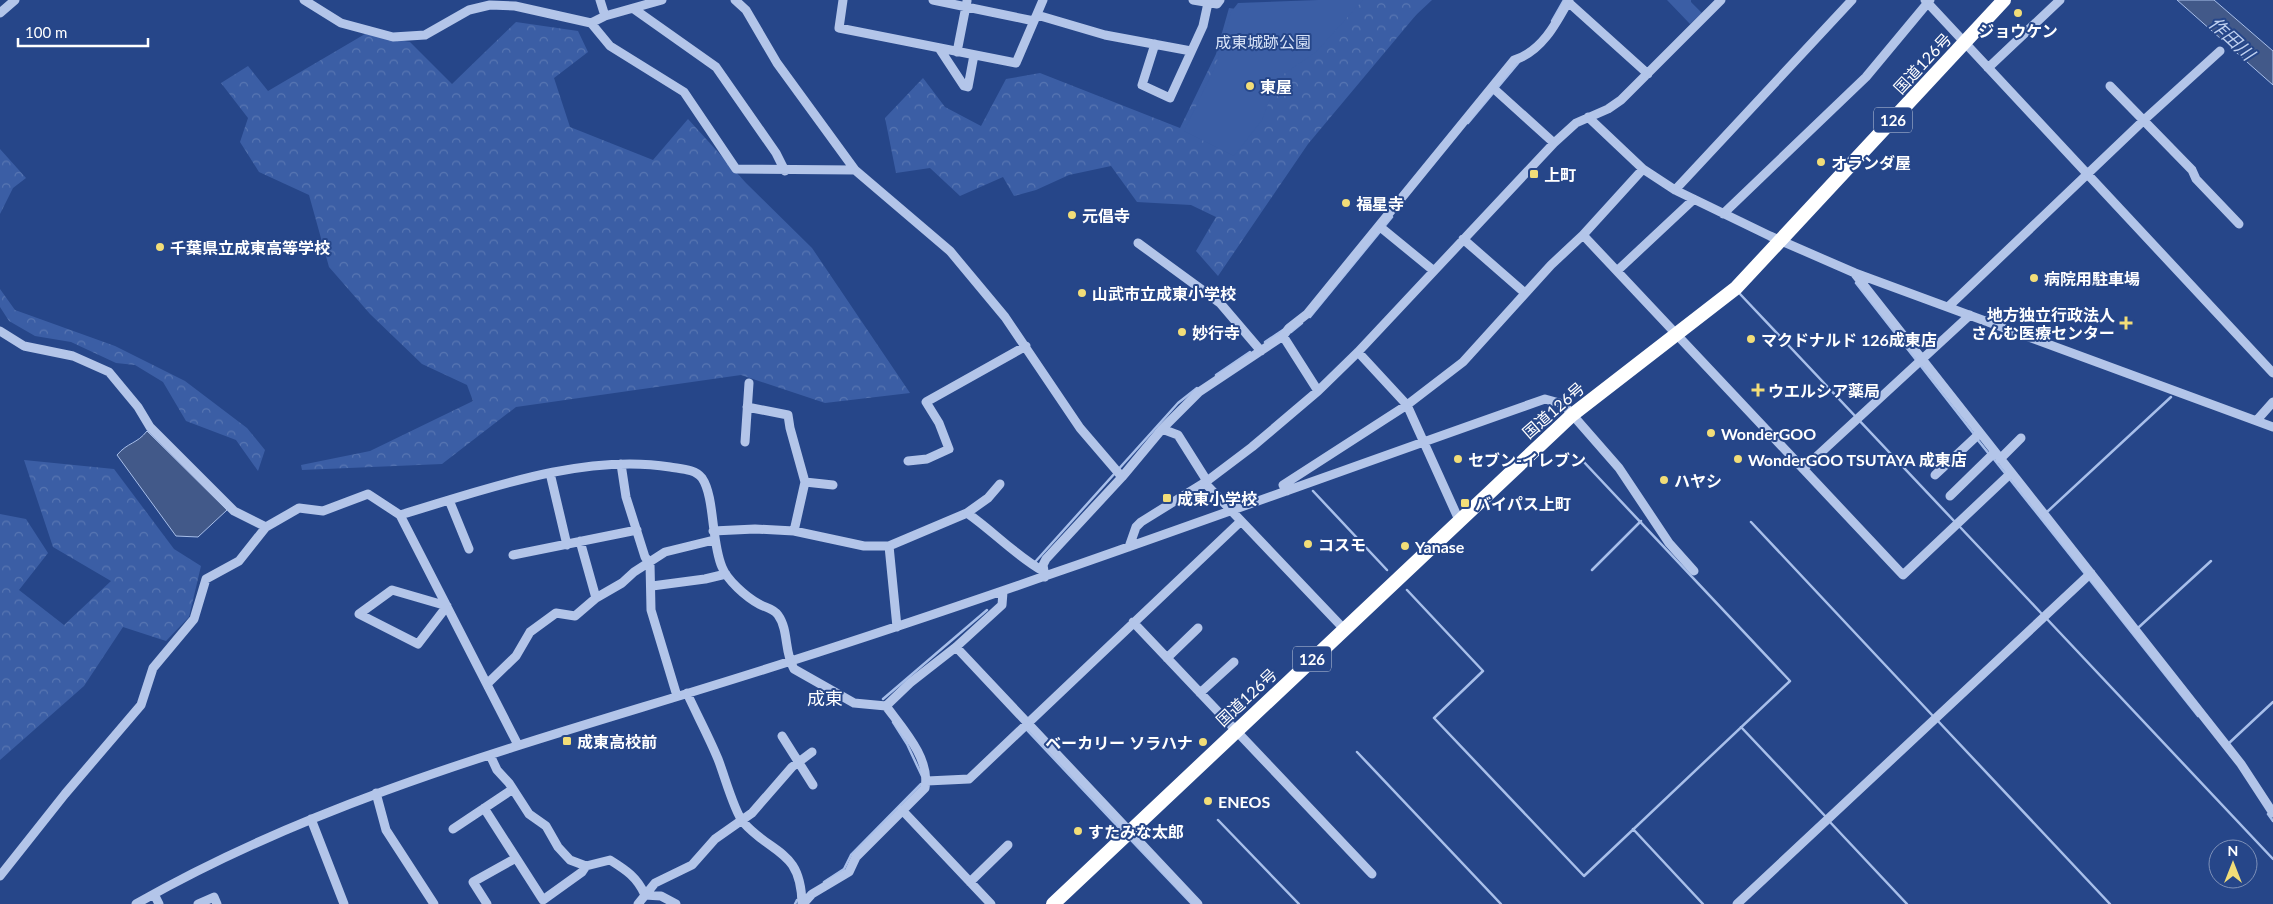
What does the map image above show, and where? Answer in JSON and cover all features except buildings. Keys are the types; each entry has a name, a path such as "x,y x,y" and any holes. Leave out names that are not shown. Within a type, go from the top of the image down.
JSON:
{"highway":[{"name":"国道126号","path":"1053,904 1572,414 1736,288 1782,241 2004,0"}],"street":[{"path":"0,13 15,0"},
{"path":"304,0 340,23 392,37 425,35 469,10 490,5 515,6 591,23 610,46 684,92 736,169 785,171 855,170"},
{"path":"600,0 605,16"},
{"path":"591,23 605,16 662,0"},
{"path":"735,0 746,10 777,63 855,170 950,250 1005,317 1080,428 1119,474"},
{"path":"843,0 839,28 1016,63 1043,0"},
{"path":"933,0 967,3 1105,35 1192,51"},
{"path":"1193,0 1217,4 1220,0"},
{"path":"1675,190 1852,0"},
{"path":"1988,68 2060,0"},
{"path":"1044,574 1046,559 1119,474 1198,392 1261,351 1307,314 1381,228 1495,89 1522,58 1548,35 1568,1 1648,74"},
{"path":"1129,547 1136,526 1205,482 1252,447 1318,391 1358,352 1554,142 1576,123 1608,109 1621,100 1717,1"},
{"path":"1722,214 1866,77 1928,1 2273,374"},
{"path":"957,52 967,3"},
{"path":"1155,44 1142,85 1170,98 1203,26 1208,3"},
{"path":"634,9 716,67 776,153 785,171"},
{"path":"938,48 964,86 968,87 974,55"},
{"path":"1948,307 2144,120 2220,51"},
{"path":"2110,86 2144,120 2239,224"},
{"path":"1495,89 1554,142"},
{"path":"1588,117 1643,169 1675,190 1722,214 1855,273 2273,427"},
{"path":"1287,491 1283,485 1407,405 1463,362 1525,293 1583,235 1643,169"},
{"path":"1617,271 1694,199"},
{"path":"1381,228 1434,271"},
{"path":"1583,235 1904,575 2011,473"},
{"path":"1463,239 1525,293"},
{"path":"1138,243 1220,303 1261,351"},
{"path":"1855,273 1979,434 2242,764 2273,813"},
{"path":"1803,469 1921,358 1970,315"},
{"path":"0,332 24,346 73,356 110,372 138,407 150,428 234,511 266,527"},
{"path":"1285,333 1318,391"},
{"path":"908,462 927,459 949,449 938,423 926,402 1026,346"},
{"path":"1358,352 1407,405 1459,520"},
{"path":"745,442 749,383"},
{"path":"136,904 191,873 310,819 376,793 518,745 789,662 1003,592 1044,574 1129,547 1545,399 1560,402 1572,414 1630,483 1669,543 1694,571"},
{"path":"2257,420 2273,402"},
{"path":"747,407 788,414 805,482 794,531"},
{"path":"1162,429 1178,435 1205,482 1240,522 1344,629"},
{"path":"1935,475 1979,434"},
{"path":"1950,496 2021,438"},
{"path":"400,515 550,473 608,464 660,466 691,470 701,477 707,489 713,536 726,574 745,594 759,604 773,610 780,617 789,662 794,669 854,703 886,706 910,683 956,647 1002,605 1003,592"},
{"path":"621,464 626,497 645,557 650,563 652,610 676,696"},
{"path":"550,473 567,545"},
{"path":"805,482 834,485"},
{"path":"487,684 516,656 530,632 556,613 575,616 596,598 665,552 713,536 755,529 794,531 864,546 890,546 968,513 988,498 1000,484"},
{"path":"0,876 65,794 140,705 153,668 194,618 206,578 239,561 266,527 299,508 323,511 368,494 400,515 518,745"},
{"path":"449,500 469,550"},
{"path":"968,513 1044,574"},
{"path":"927,781 969,779 1240,522"},
{"path":"513,556 637,530"},
{"path":"580,541 596,598"},
{"path":"890,546 897,627"},
{"path":"652,586 706,579 726,574"},
{"path":"1737,904 2091,574"},
{"path":"392,590 447,606 418,644 360,614 392,590"},
{"path":"1134,622 1235,732 1372,874"},
{"path":"1167,658 1198,628"},
{"path":"956,647 1198,904"},
{"path":"1200,693 1234,662"},
{"path":"687,693 718,758 742,821 783,854 795,867 802,884 803,904"},
{"path":"803,904 812,894 849,872 856,857 926,788 927,781 915,748 886,706"},
{"path":"782,736 813,785"},
{"path":"638,904 655,883 692,865 715,839 742,821 792,767 812,752"},
{"path":"490,755 497,770 513,789 529,814 546,826 558,847 570,860 586,866 610,860 629,871 640,884 645,895"},
{"path":"453,829 513,789"},
{"path":"376,793 386,830 434,904"},
{"path":"484,808 543,900 582,872 586,866"},
{"path":"902,810 991,904"},
{"path":"310,819 344,904"},
{"path":"970,882 1008,845"},
{"path":"487,904 473,882 516,858"},
{"path":"154,894 159,904"},
{"path":"645,895 660,896 676,904"},
{"path":"198,904 214,897 217,904"}],"green space":[{"path":"1321,0 1432,0 1416,15 1308,144 1218,276 1196,251 1216,217 1191,205 1137,202 1111,166 1069,175 1036,190 1014,196 1003,177 960,196 930,168 896,173 885,118 923,78 945,107 981,126 1006,79 1040,73 1180,128 1216,54 1229,8 1236,9 1239,60"},
{"name":"成東城跡公園","path":"1363,0 1316,52 1278,78 1262,120 1234,156 1184,131 1216,65 1231,12 1238,3"},
{"path":"1667,0 1691,0 1702,13 1690,24"},
{"path":"516,22 578,31 588,52 554,78 570,127 653,160 688,119 746,183 812,248 910,393 825,403 741,375 516,407 442,464 302,470 301,465 370,451 473,401 467,385 422,364 370,314 329,267 309,195 259,172 240,142 248,118 221,83 248,66 268,91 365,34 410,42 452,84"},
{"path":"0,149 26,178 13,188 0,214"},
{"path":"0,289 15,310 115,346 185,381 247,428 265,450 258,471 236,440 186,421 163,382 135,365 116,363 71,342 35,336 9,321 0,307"},
{"path":"24,460 114,469 174,549 201,566 189,617 166,641 123,627 84,686 0,760 0,514 26,519 48,553 19,590 64,625 111,581 53,547"}],"water":[{"name":"作田川","path":"2177,0 2214,0 2273,51 2273,85"},
{"path":"147,431 227,510 198,537 176,536 117,455"}],"waterway":[{"path":"1552,21 1564,0"},
{"path":"1468,123 1519,62"},
{"path":"1310,317 1392,217"},
{"path":"1856,283 1974,434"},
{"path":"1740,294 1955,522"},
{"path":"1288,331 1291,332 1302,323"},
{"path":"1265,342 1283,330"},
{"path":"1216,375 1250,352"},
{"path":"1035,562 1178,403 1197,388"},
{"path":"2048,511 2171,397"},
{"path":"1977,439 1989,454"},
{"path":"1993,458 2198,716"},
{"path":"1407,590 1483,671 1434,718 1584,876 1790,681 1582,460"},
{"path":"1313,491 1387,570"},
{"path":"1592,570 1641,521"},
{"path":"1751,522 1933,716"},
{"path":"1959,526 2042,614"},
{"path":"2139,627 2211,561"},
{"path":"883,699 987,610"},
{"path":"2046,618 2273,859"},
{"path":"2228,744 2273,702"},
{"path":"1937,720 2110,904"},
{"path":"893,722 907,744 922,776"},
{"path":"1741,727 1826,817"},
{"path":"1026,729 1123,832"},
{"path":"1357,752 1501,904"},
{"path":"824,882 844,869 851,855 921,784"},
{"path":"2268,814 2273,821"},
{"path":"1218,820 1299,904"},
{"path":"1829,821 1907,904"},
{"path":"1633,829 1703,904"},
{"path":"1129,838 1192,904"},
{"path":"795,904 797,900"}],"place":[{"name":"ジョウケン","path":"2018,13"},
{"name":"東屋","path":"1250,86"},
{"name":"オランダ屋","path":"1821,162"},
{"name":"上町","path":"1534,174"},
{"name":"福星寺","path":"1346,203"},
{"name":"元倡寺","path":"1072,215"},
{"name":"千葉県立成東高等学校","path":"160,247"},
{"name":"病院用駐車場","path":"2034,278"},
{"name":"山武市立成東小学校","path":"1082,293"},
{"name":"地方独立行政法人 さんむ医療センター","path":"2126,323"},
{"name":"妙行寺","path":"1182,332"},
{"name":"マクドナルド 126成東店","path":"1751,339"},
{"name":"ウエルシア薬局","path":"1758,390"},
{"name":"WonderGOO","path":"1711,433"},
{"name":"セブン-イレブン","path":"1458,459"},
{"name":"WonderGOO TSUTAYA 成東店","path":"1738,459"},
{"name":"ハヤシ","path":"1664,480"},
{"name":"成東小学校","path":"1167,498"},
{"name":"バイパス上町","path":"1465,503"},
{"name":"コスモ","path":"1308,544"},
{"name":"Yanase","path":"1405,546"},
{"name":"成東高校前","path":"567,741"},
{"name":"ベーカリー ソラハナ","path":"1203,742"},
{"name":"ENEOS","path":"1208,801"},
{"name":"すたみな太郎","path":"1078,831"}],"district":[{"name":"成東","path":"825,698"}]}
